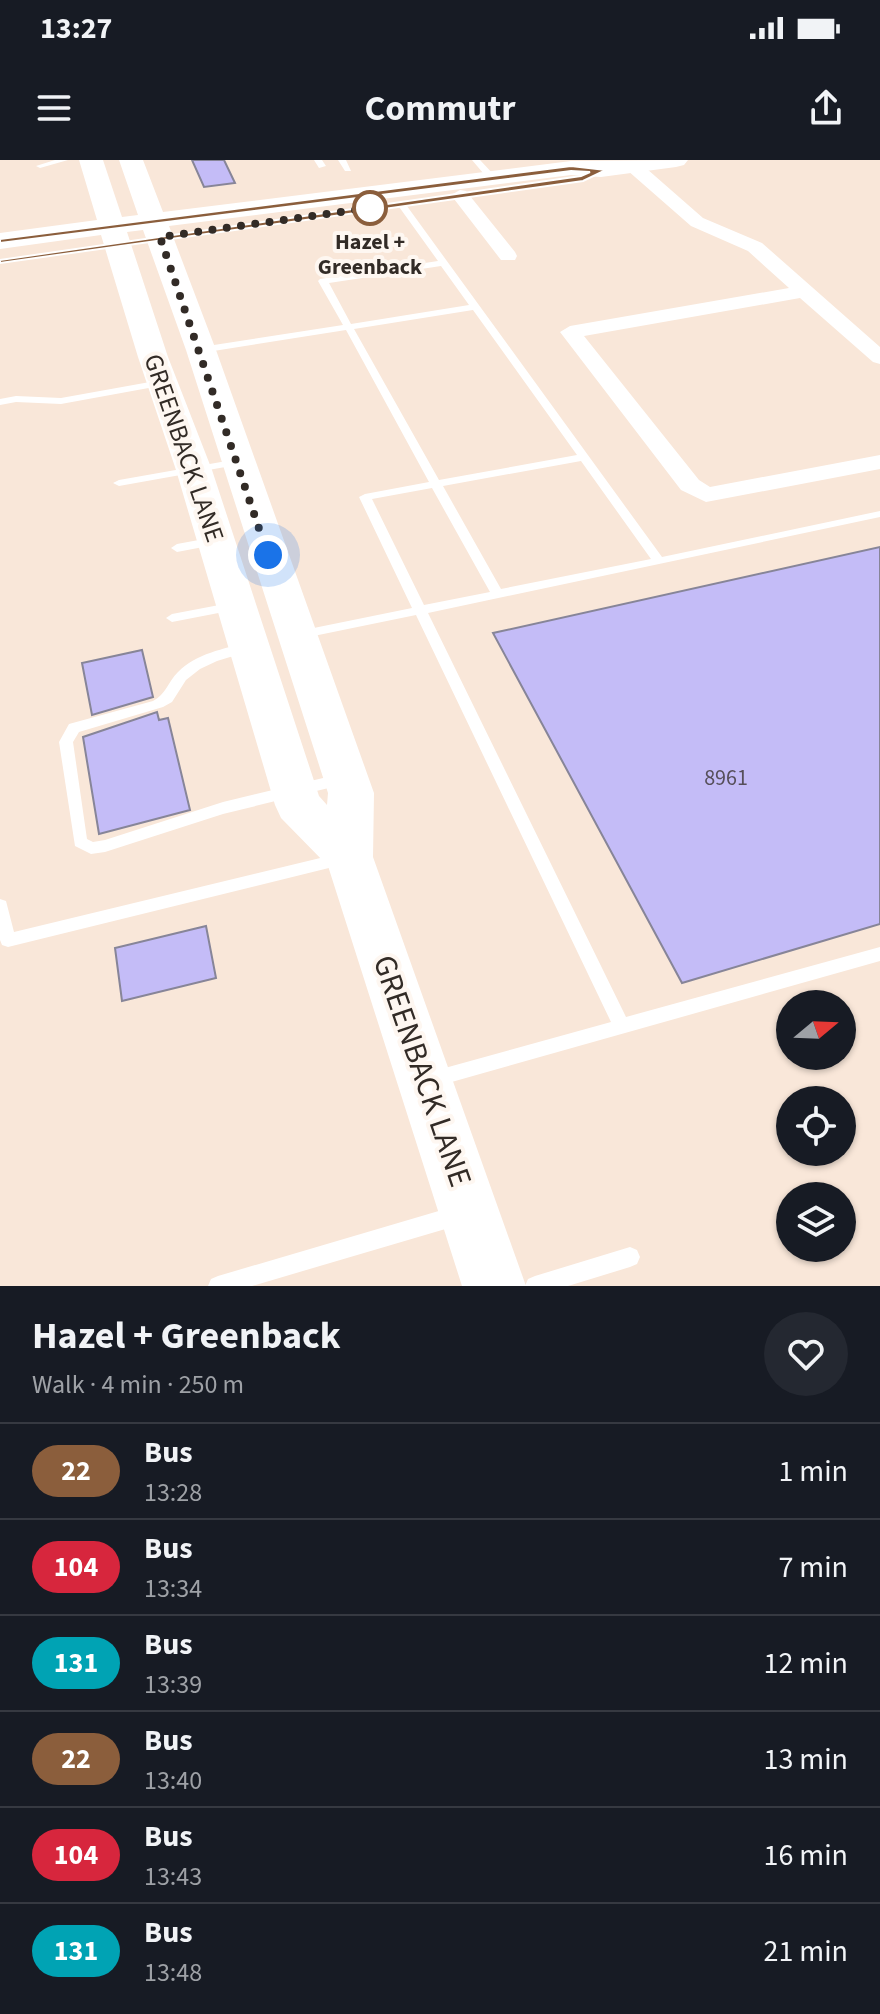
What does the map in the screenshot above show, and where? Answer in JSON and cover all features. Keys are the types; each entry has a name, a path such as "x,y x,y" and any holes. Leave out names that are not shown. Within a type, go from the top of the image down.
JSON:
{"main road":[{"name":"GREENBACK LANE","path":"91,160 161,383 194,470 298,805 349,857"},
{"name":"GREENBACK LANE","path":"131,160 201,350 351,793 349,857 494,1286"},
{"path":"0,260 116,235 484,169 601,170 669,160"},
{"path":"405,204 425,194 486,184 484,169"},
{"path":"157,229 405,204 583,178 601,170"},
{"path":"0,241 116,235"},
{"path":"161,383 189,389 201,428 232,447"},
{"path":"296,636 274,627 254,599 238,613 278,665 299,714 327,723"}],"street":[{"path":"633,166 697,222 755,247 880,358"},
{"path":"460,195 508,256"},
{"path":"804,291 570,332 690,485 706,495 880,462"}],"lane":[{"path":"40,166 64,160"},
{"path":"342,160 348,169"},
{"path":"405,204 475,307 659,561"},
{"path":"444,263 323,281 497,594"},
{"path":"201,350 475,307"},
{"path":"0,402 16,399 61,401 161,383"},
{"path":"119,483 194,470 232,447"},
{"path":"584,457 365,497 621,1025"},
{"path":"296,636 880,514"},
{"path":"177,548 215,541"},
{"path":"172,618 238,613"},
{"path":"238,613 216,655 194,666 179,679 173,695 158,704 74,728 66,742 80,842 91,848 105,846 223,808 346,779"},
{"path":"0,906 8,940 349,857"},
{"path":"426,1081 880,954"},
{"path":"218,1286 469,1212"},
{"path":"535,1286 630,1257"}],"building":[{"path":"192,160 224,160 235,183 204,187"},
{"path":"880,547 880,924 682,983 493,633"},
{"path":"142,650 153,697 92,715 82,663"},
{"path":"157,712 159,720 168,718 190,810 99,834 83,737"},
{"path":"206,926 216,978 122,1001 115,948"}],"bus line":[{"name":"22","path":"0,241 392,189 571,168 601,170 583,178 0,260"}],"place":[{"name":"Hazel + Greenback","path":"370,208"}],"route":[{"path":"268,555 201,350 160,237 370,208"}]}
